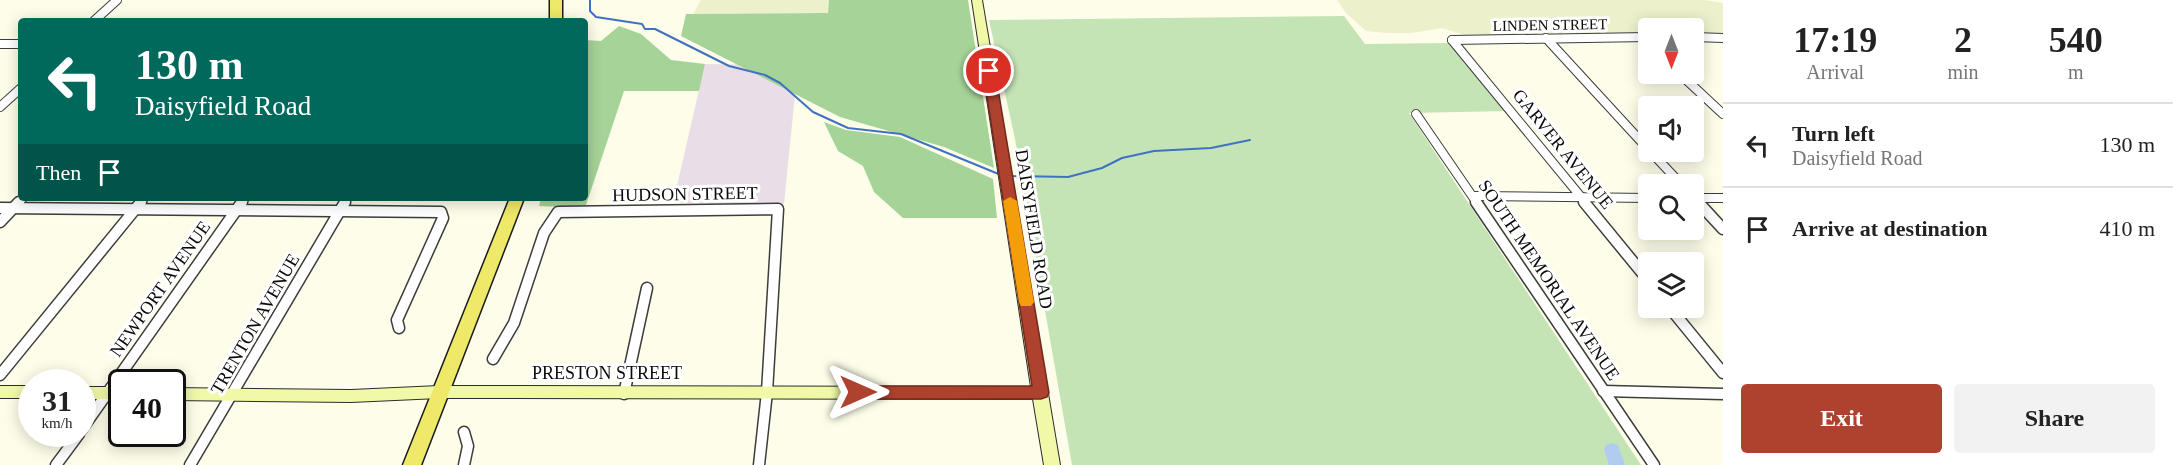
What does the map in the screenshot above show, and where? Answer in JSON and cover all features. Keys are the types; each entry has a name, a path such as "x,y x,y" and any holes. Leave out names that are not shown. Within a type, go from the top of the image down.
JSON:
{"main road":[{"path":"556,0 556,18"},
{"path":"412,465 515,201"}],"street":[{"path":"97,18 117,0"},
{"name":"DAISYFIELD ROAD","path":"977,0 1052,465"},
{"path":"1704,37 1723,38"},
{"path":"1546,38 1638,137"},
{"name":"LINDEN STREET","path":"1452,40 1638,39"},
{"name":"GARVER AVENUE","path":"1452,40 1638,268"},
{"path":"0,44 18,44"},
{"path":"1691,84 1723,114"},
{"path":"0,107 18,90"},
{"name":"SOUTH MEMORIAL AVENUE","path":"1416,114 1474,196 1654,465"},
{"path":"1661,162 1673,174"},
{"path":"1474,196 1638,198"},
{"path":"1704,198 1723,198"},
{"path":"0,222 19,201"},
{"path":"0,375 142,201"},
{"name":"NEWPORT AVENUE","path":"131,369 243,201"},
{"name":"TRENTON AVENUE","path":"190,465 345,201"},
{"path":"0,208 441,212 443,218 397,320 399,328"},
{"name":"HUDSON STREET","path":"493,359 510,332 550,218 558,212 778,209 767,392"},
{"path":"1704,209 1723,229"},
{"path":"624,394 647,288"},
{"path":"1678,318 1723,373"},
{"path":"1603,391 1723,394"},
{"path":"0,392 18,392"},
{"name":"PRESTON STREET","path":"186,394 351,396 440,392 1041,393"},
{"path":"759,465 767,392"},
{"name":"NEWPORT AVENUE","path":"96,414 108,401"},
{"path":"464,432 468,446 464,465"},
{"path":"56,465 69,447"}],"shaded area":[{"path":"705,64 798,65 784,204 673,203"}],"green space":[{"path":"701,0 829,0 828,13 693,14"},
{"path":"829,0 968,0 994,168 944,147 840,117 681,36 686,14 828,13"},
{"path":"1337,0 1704,0 1723,3 1723,34 1704,34 1704,18 1638,18 1638,35 1471,37 1442,28 1412,33 1388,33 1366,31 1346,13"},
{"path":"1344,16 1365,44 1450,43 1508,111 1409,113 1641,465 1072,465 1015,139 989,20"},
{"path":"619,26 641,34 671,60 705,64 699,91 624,91 588,199 588,40 601,41"},
{"path":"824,122 846,130 900,137 993,179 997,218 903,218 874,192 863,166 838,151"},
{"path":"540,201 587,201 585,208 539,206"}],"waterway":[{"path":"590,0 590,11 596,17 642,24 645,29 655,29 729,66 765,75 780,83 813,112 848,128 901,134 1001,175"},
{"path":"1009,176 1068,177 1102,168 1122,158 1154,151 1211,148 1250,140"},
{"path":"1612,450 1617,465"}],"slow traffic":[{"path":"1010,201 1026,302"}],"route":[{"path":"858,392 1041,393 989,71"}]}
